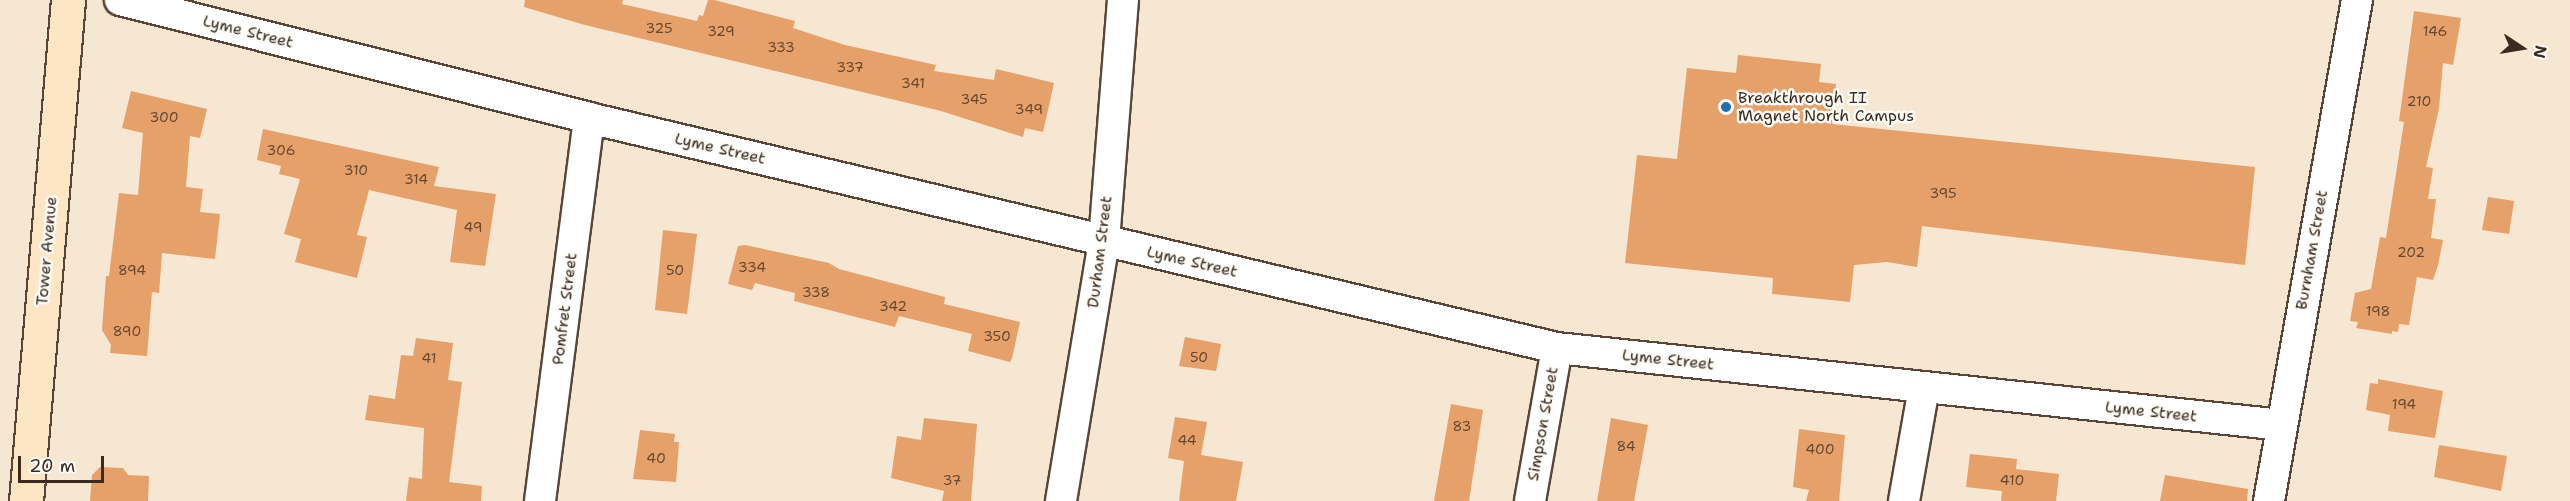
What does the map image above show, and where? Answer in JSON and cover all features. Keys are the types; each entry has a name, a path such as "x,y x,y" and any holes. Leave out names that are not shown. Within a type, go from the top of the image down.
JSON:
{"main road":[{"name":"Tower Avenue","path":"26,501 68,0"}],"street":[{"name":"Lyme Street","path":"120,0 589,118 1557,348 2282,425"},
{"name":"Durham Street","path":"1061,501 1104,242 1123,0"},
{"name":"Burnham Street","path":"2269,501 2356,0"},
{"name":"Pomfret Street","path":"540,501 589,118"},
{"name":"Simpson Street","path":"1530,501 1557,348"},
{"path":"1904,501 1924,388"}],"building":[{"path":"525,0 623,0 622,4 697,21 699,15 703,16 708,0 714,0 795,21 793,28 845,45 936,65 934,71 994,80 996,69 1054,83 1043,132 1025,128 1023,137 941,111 585,25 524,7"},
{"path":"2414,11 2461,18 2453,65 2443,63 2439,108 2426,167 2433,168 2428,199 2436,199 2431,238 2443,240 2438,265 2433,280 2417,277 2409,325 2399,324 2398,332 2392,331 2392,334 2356,328 2358,322 2350,321 2355,293 2371,289 2380,237 2386,238 2404,122 2399,121"},
{"path":"1738,55 1821,64 1819,82 1836,84 1832,124 2255,167 2245,265 1922,226 1917,267 1887,262 1854,265 1850,302 1772,294 1773,278 1625,263 1637,155 1677,159 1687,68 1736,73"},
{"path":"131,91 207,109 200,138 190,136 186,187 203,189 200,212 220,214 215,259 162,253 159,293 152,292 147,356 110,353 111,345 102,330 106,276 109,276 119,193 138,195 143,133 122,128"},
{"path":"263,129 439,167 434,186 496,194 485,266 450,262 457,210 369,190 357,235 367,237 357,278 295,262 301,239 284,234 300,179 279,174 281,166 257,160"},
{"path":"2488,197 2514,201 2509,234 2482,230"},
{"path":"663,230 697,234 687,314 655,310"},
{"path":"745,245 829,263 839,269 945,297 944,304 1020,322 1012,358 1010,362 968,351 972,334 899,316 895,327 794,301 795,293 755,283 752,290 728,284 738,246"},
{"path":"1185,337 1221,344 1216,371 1179,366"},
{"path":"416,338 453,343 448,380 462,382 449,482 482,486 481,501 406,501 409,477 422,479 424,428 365,420 369,395 395,399 401,355 413,356"},
{"path":"2378,379 2443,391 2435,438 2388,431 2390,415 2366,410 2370,383 2378,384"},
{"path":"1451,404 1483,410 1469,501 1434,501"},
{"path":"1175,417 1207,422 1201,455 1243,462 1236,501 1179,501 1184,461 1168,458"},
{"path":"924,418 977,424 971,501 942,501 944,491 891,478 897,436 921,440"},
{"path":"1611,418 1648,425 1634,501 1597,501"},
{"path":"1799,429 1845,435 1839,501 1806,501 1809,490 1793,487"},
{"path":"640,430 675,434 674,442 679,442 676,482 633,479"},
{"path":"2439,445 2507,456 2501,491 2434,477"},
{"path":"1970,454 2017,459 2016,469 2059,474 2056,501 2001,501 2002,491 1966,487"},
{"path":"100,467 123,468 128,475 149,476 148,501 90,501 92,475"},
{"path":"2165,475 2248,489 2247,501 2160,501"}],"place":[{"name":"Breakthrough II Magnet North Campus","path":"1726,107"}]}
